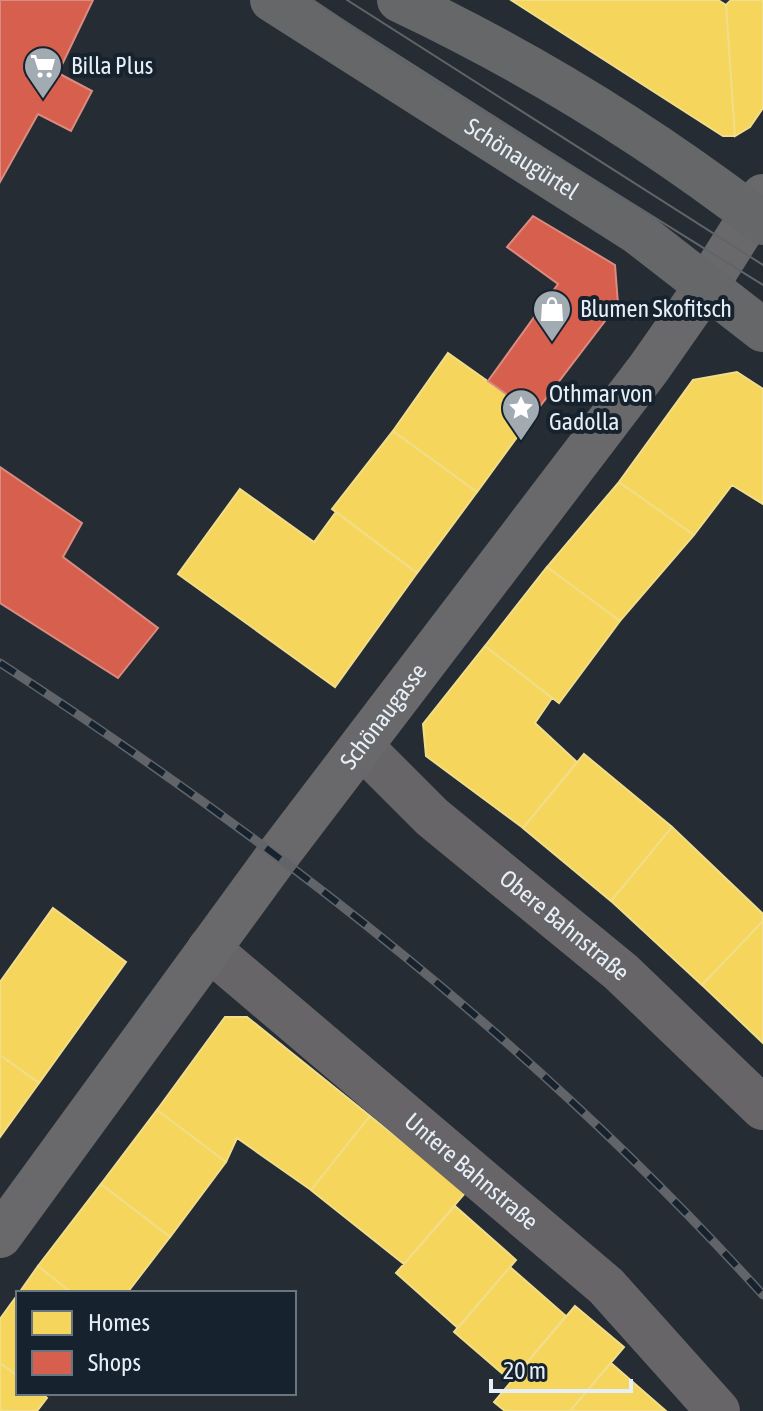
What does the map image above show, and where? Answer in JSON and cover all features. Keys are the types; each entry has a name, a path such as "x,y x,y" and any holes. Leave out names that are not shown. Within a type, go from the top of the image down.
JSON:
{"main road":[{"name":"Schönaugürtel","path":"272,0 629,228 763,330"},
{"path":"399,0 473,36 591,104 759,211"},
{"name":"Schönaugasse","path":"0,1236 209,949 640,380 759,211"}],"street":[{"name":"Obere Bahnstraße","path":"362,747 432,817 621,972 763,1108"},
{"name":"Untere Bahnstraße","path":"209,949 606,1286 718,1411"}],"building: Homes":[{"path":"511,0 718,0 726,5 735,136 723,136"},
{"path":"731,0 763,0 763,108 750,127 735,136 726,5"},
{"path":"448,353 534,414 477,492 393,431"},
{"path":"737,372 763,389 763,504 732,485 694,535 619,482 693,380"},
{"path":"393,431 477,492 417,573 332,509"},
{"path":"619,482 694,535 620,621 547,567"},
{"path":"240,489 314,542 336,512 417,573 335,687 178,574"},
{"path":"547,567 620,621 559,703 485,646"},
{"path":"485,646 552,698 535,723 577,762 523,828 426,756 423,724"},
{"path":"584,754 672,827 611,901 523,828"},
{"path":"672,827 763,914 763,921 702,985 611,901"},
{"path":"53,908 126,962 39,1083 0,1055 0,982"},
{"path":"763,921 763,1043 702,985"},
{"path":"225,1017 247,1017 370,1116 311,1190 237,1138 226,1162 157,1110"},
{"path":"0,1055 39,1083 0,1137"},
{"path":"157,1110 226,1162 170,1237 101,1184"},
{"path":"370,1116 466,1192 404,1264 311,1190"},
{"path":"101,1184 170,1237 129,1291 69,1291 38,1266"},
{"path":"455,1206 516,1260 458,1328 396,1273"},
{"path":"38,1266 69,1291 20,1291"},
{"path":"510,1267 566,1316 511,1381 454,1332"},
{"path":"16,1297 16,1375 0,1363 0,1319"},
{"path":"575,1306 624,1347 570,1411 505,1411 494,1402"},
{"path":"0,1363 16,1375 16,1395 43,1395 47,1398 37,1411 0,1411"},
{"path":"611,1363 666,1411 570,1411"}],"building: Shops":[{"name":"Billa Plus","path":"0,0 93,0 58,73 92,91 71,131 38,114 0,182"},
{"name":"Blumen Skofitsch","path":"533,216 615,265 618,304 534,414 488,381 558,284 507,247"},
{"path":"0,467 82,523 63,557 158,628 118,678 0,603"}],"tram line":[{"path":"313,0 408,64 763,285"},
{"path":"347,0 763,265"}],"railway":[{"path":"0,663 205,803 402,954 497,1034 589,1118 678,1204 763,1295"}],"place":[{"name":"Billa Plus","path":"43,100"},
{"name":"Blumen Skofitsch","path":"552,343"},
{"name":"Othmar von Gadolla","path":"521,442"}]}
